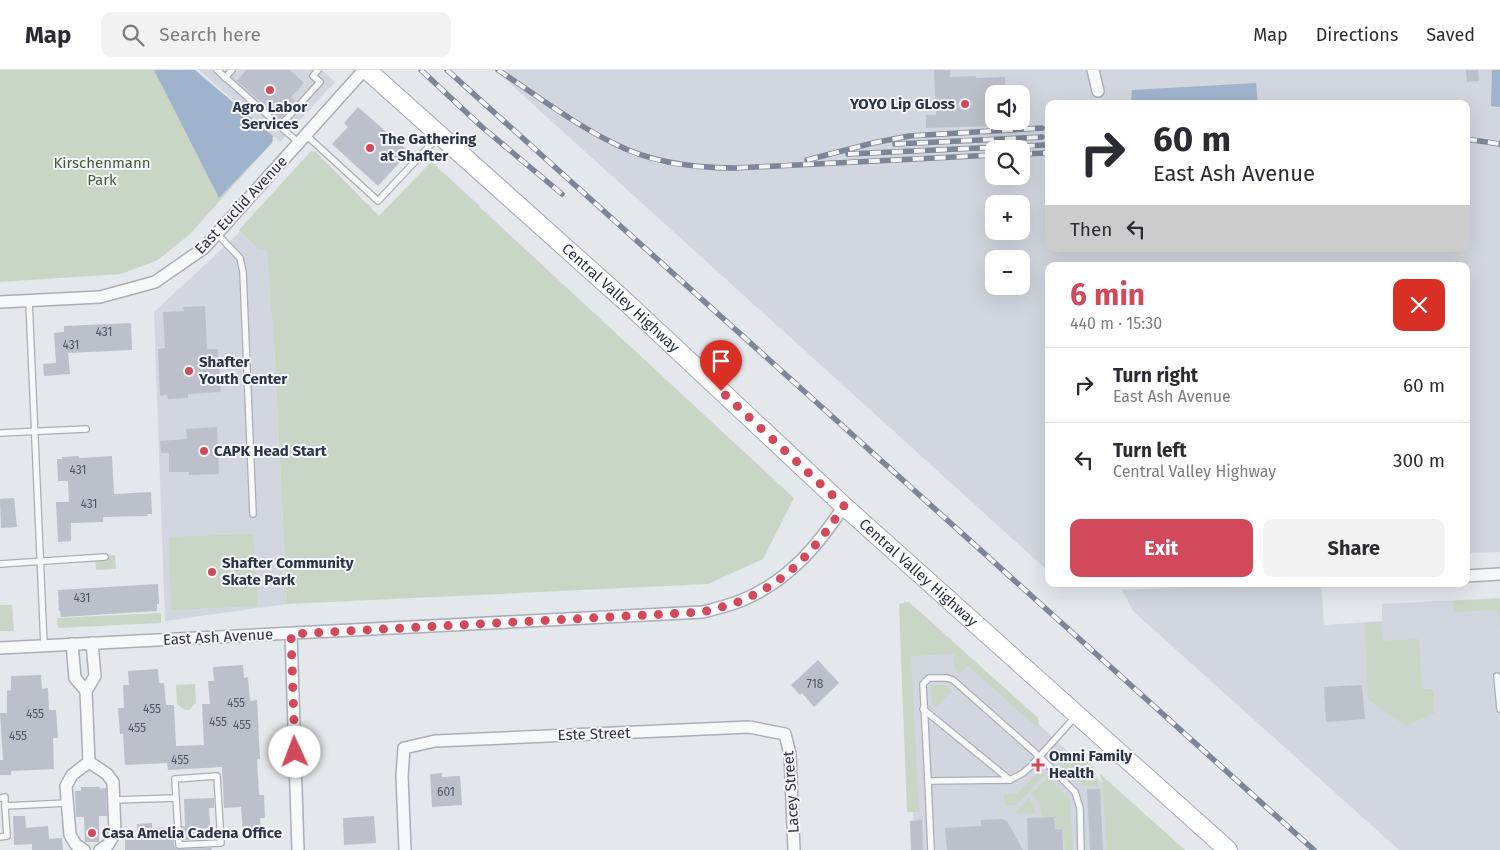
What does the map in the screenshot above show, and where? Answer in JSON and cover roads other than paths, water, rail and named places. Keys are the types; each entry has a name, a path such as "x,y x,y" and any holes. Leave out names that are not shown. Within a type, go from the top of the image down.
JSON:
{"main road":[{"name":"Central Valley Highway","path":"366,70 625,301 844,506 1228,850"}],"street":[{"name":"East Euclid Avenue","path":"0,302 100,297 155,282 204,248 366,70"},
{"path":"1092,70 1098,91"},
{"name":"East Ash Avenue","path":"0,648 703,612 747,598 788,574 821,540 844,506"},
{"path":"1470,576 1500,574"},
{"path":"291,634 298,850"},
{"path":"89,762 86,691 95,676 92,643"},
{"path":"72,644 75,678 86,691"},
{"name":"Este Street","path":"405,850 402,776 404,748 435,740 749,727 785,734"},
{"name":"Lacey Street","path":"785,734 790,754 794,850"},
{"path":"89,762 107,774 113,782 115,833 108,844 100,850"},
{"path":"84,850 76,845 70,835 66,786 72,775 89,762"}],"lane":[{"path":"217,70 280,126 302,139 378,200 440,135"},
{"path":"225,78 232,70"},
{"path":"280,126 320,82 313,76 318,70"},
{"path":"217,234 240,258 243,272 253,514"},
{"path":"29,301 44,646"},
{"path":"0,434 86,430"},
{"path":"0,564 105,557"},
{"path":"1497,676 1500,709"},
{"path":"931,850 923,684 926,680 933,677 953,680 1040,757 1075,792 1079,800 1082,850"},
{"path":"923,709 1010,780"},
{"path":"928,782 1010,780 1023,773 1040,757 1077,716"},
{"path":"218,776 221,843 179,845 176,798 175,779 218,776"},
{"path":"0,798 5,797 3,837"},
{"path":"115,800 176,798"},
{"path":"5,806 67,803"}],"water":[{"path":"154,70 195,70 273,136 272,143 219,198"},
{"path":"1492,70 1500,70 1500,107 1491,106"},
{"path":"1256,83 1258,100 1131,100 1132,90"}],"railway":[{"path":"421,70 482,127 562,194"},
{"path":"447,70 1314,850"},
{"path":"498,70 570,118 615,144 644,156 674,163 704,167 735,168 985,155"},
{"path":"807,160 909,136 1042,128"},
{"path":"895,144 1042,137"},
{"path":"1470,140 1500,144"},
{"path":"848,154 1045,145"},
{"path":"1030,154 1045,153"}],"place":[{"name":"Agro Labor Services","path":"270,90"},
{"name":"YOYO Lip GLoss","path":"965,104"},
{"name":"The Gathering at Shafter","path":"370,148"},
{"name":"Shafter Youth Center","path":"189,371"},
{"name":"CAPK Head Start","path":"204,451"},
{"name":"Shafter Community Skate Park","path":"212,572"},
{"name":"Omni Family Health","path":"1038,765"},
{"name":"Casa Amelia Cadena Office","path":"92,833"}],"park label":[{"name":"Kirschenmann Park","path":"102,172"}]}
